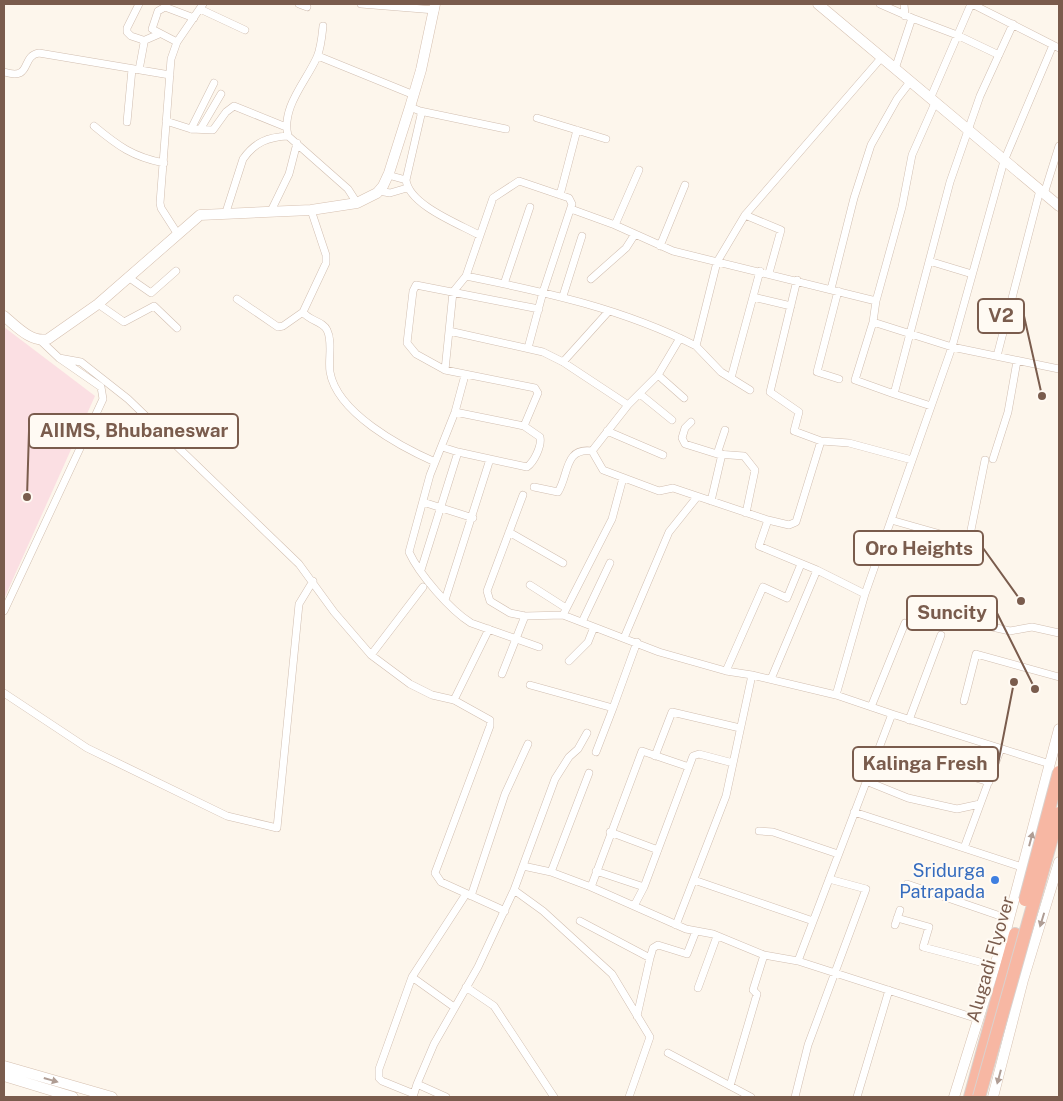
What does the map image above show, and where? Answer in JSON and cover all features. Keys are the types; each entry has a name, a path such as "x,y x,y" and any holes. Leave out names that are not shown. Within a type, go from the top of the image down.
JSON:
{"highway":[{"name":"Alugadi Flyover","path":"970,1097 1055,768"},
{"name":"Alugadi Flyover","path":"979,1097 1059,813"}],"street":[{"path":"138,4 129,22 127,32 144,41"},
{"path":"299,4 307,7"},
{"path":"361,4 435,7 414,95 415,109 421,120 406,184 390,193 378,191"},
{"path":"818,4 1059,206"},
{"path":"880,4 908,17 957,35 999,55"},
{"path":"896,69 908,17 904,4"},
{"path":"836,695 865,594 952,347 1004,161 1056,46 971,4 957,35 912,155 902,207 876,300 873,322 855,380 931,406"},
{"path":"177,233 161,208 171,59 177,42 201,6 245,30"},
{"path":"177,42 152,29 152,25 161,7 194,18"},
{"path":"894,394 950,182 980,96 1013,24"},
{"path":"323,26 318,56 292,103 286,127 288,136 348,188 357,203"},
{"path":"127,122 135,70 144,41 159,34"},
{"path":"4,72 18,75 22,73 30,58 39,53 170,75"},
{"path":"318,56 414,95"},
{"path":"696,346 717,262 745,215 882,57"},
{"path":"839,379 817,372 854,198 871,145 897,99 910,82"},
{"path":"191,129 214,83"},
{"path":"201,128 221,94"},
{"path":"166,120 191,129 213,130 226,112 234,106 286,127"},
{"path":"415,109 506,129"},
{"path":"40,341 48,339 98,304 200,214 311,210 357,203 378,191 388,175 415,109"},
{"path":"537,118 606,139"},
{"path":"94,126 120,148 144,159 164,163"},
{"path":"560,195 577,130"},
{"path":"226,212 243,159 248,152 268,138 288,136"},
{"path":"271,211 289,174 296,143"},
{"path":"997,356 1042,192 1059,146"},
{"path":"615,225 639,170"},
{"path":"388,175 406,184 412,195 434,211 479,235"},
{"path":"445,370 453,292 466,276 493,198 516,182 523,182 560,195 571,201 571,209 543,292 528,348"},
{"path":"660,246 685,186"},
{"path":"504,284 530,207"},
{"path":"571,209 615,225 660,246 717,262 876,300"},
{"path":"237,299 278,327 283,326 303,312 326,263 326,255 311,210"},
{"path":"745,215 781,230 769,273"},
{"path":"591,279 626,248 635,234"},
{"path":"563,296 582,236"},
{"path":"929,261 972,274"},
{"path":"128,277 151,293 176,271"},
{"path":"731,378 760,271"},
{"path":"466,276 563,296 680,338 696,346 713,365 750,390"},
{"path":"797,280 770,392 799,412 794,431 821,441 849,443 912,460"},
{"path":"524,426 538,393 535,388 445,370 416,354 407,343 413,291 416,285 539,309"},
{"path":"753,297 791,306"},
{"path":"98,304 124,322 154,306 177,328"},
{"path":"303,312 306,316 323,325 329,332 330,373 346,400 362,418 388,439 435,462"},
{"path":"563,362 608,312"},
{"path":"4,316 40,341 58,358 101,387 103,399 4,611"},
{"path":"873,322 952,347 1059,370"},
{"path":"449,331 528,348 563,362 628,405"},
{"path":"592,451 628,405 658,375 680,338"},
{"path":"58,358 81,362 128,399 298,564 313,581 334,612 371,655 410,684 432,695 454,700 491,722 435,873 441,882 505,911"},
{"path":"993,459 1008,412 1017,361"},
{"path":"465,374 455,412 435,462 409,552 445,600 462,617 539,647"},
{"path":"658,375 684,398"},
{"path":"640,394 672,420"},
{"path":"442,447 490,459 530,465 541,440 537,434 524,426 455,412"},
{"path":"691,422 685,428 683,441 685,444 719,454 744,456 755,470 746,513"},
{"path":"711,501 719,454 726,430"},
{"path":"607,431 663,455"},
{"path":"592,451 603,470 623,478 659,491 670,487 746,513 789,525 796,522 821,441"},
{"path":"534,486 558,492 572,456 579,451 592,451"},
{"path":"421,570 458,452"},
{"path":"445,600 473,518 490,459"},
{"path":"891,520 951,537 969,540 985,460"},
{"path":"564,611 612,519 623,478"},
{"path":"523,495 488,591 488,597 494,604 510,613 525,616 564,611"},
{"path":"624,638 669,532 696,497"},
{"path":"423,502 473,518"},
{"path":"768,520 759,546 817,570 865,594"},
{"path":"509,532 563,563"},
{"path":"582,622 610,563"},
{"path":"726,671 763,587 787,598 802,564"},
{"path":"771,679 817,570"},
{"path":"4,693 87,748 227,816 277,828 299,604 313,581"},
{"path":"530,585 582,622 659,652 726,671 771,679 836,695 1001,748 1055,768"},
{"path":"371,655 423,588"},
{"path":"502,674 525,616"},
{"path":"871,707 905,623"},
{"path":"983,625 1010,631 1032,627 1059,634"},
{"path":"569,661 581,651 594,627"},
{"path":"454,700 489,629"},
{"path":"909,720 941,635"},
{"path":"596,752 637,642"},
{"path":"964,701 976,654 1059,677"},
{"path":"676,924 726,796 752,675"},
{"path":"530,685 613,708"},
{"path":"655,756 672,712 740,728"},
{"path":"798,960 892,714"},
{"path":"954,1097 1055,768 1059,730"},
{"path":"528,744 505,794 469,895 412,977 400,1006 379,1075 382,1081 413,1096 434,1044 478,967 505,911 555,779 568,757 578,749 586,733"},
{"path":"879,748 988,782"},
{"path":"964,848 1001,748"},
{"path":"591,887 610,832 642,751 689,767"},
{"path":"634,906 644,887 693,756 696,754 733,763"},
{"path":"551,872 588,773"},
{"path":"866,781 908,798 957,809 980,804"},
{"path":"854,812 1024,868 1058,874"},
{"path":"759,831 773,832 838,854"},
{"path":"610,832 658,850"},
{"path":"993,1097 1023,980 1058,874 1059,862"},
{"path":"523,866 551,872 591,887 676,924 717,936 764,955 798,960 978,1020"},
{"path":"596,871 644,887"},
{"path":"795,1097 808,1045 866,889 829,879"},
{"path":"694,880 813,921"},
{"path":"907,884 1009,919"},
{"path":"514,890 542,911 612,974 650,1037 629,1097"},
{"path":"895,925 899,914 929,928 923,946 995,966"},
{"path":"580,921 650,958"},
{"path":"637,1016 653,948 658,945 687,954 696,931"},
{"path":"698,988 717,936"},
{"path":"730,1086 757,994 754,990 764,955"},
{"path":"412,977 454,1007"},
{"path":"466,987 494,1006 554,1097"},
{"path":"857,1097 889,990"},
{"path":"668,1053 751,1097"},
{"path":"4,1066 112,1097"},
{"path":"4,1076 73,1097"},
{"path":"417,1084 446,1097"}],"shaded area":[{"path":"4,327 95,396 4,599"}],"place":[{"name":"V2","path":"1042,396"},
{"name":"AIIMS, Bhubaneswar","path":"27,497"},
{"name":"Oro Heights","path":"1021,601"},
{"name":"Kalinga Fresh","path":"1014,682"},
{"name":"Suncity","path":"1035,689"},
{"name":"Sridurga Patrapada","path":"995,880"}]}
